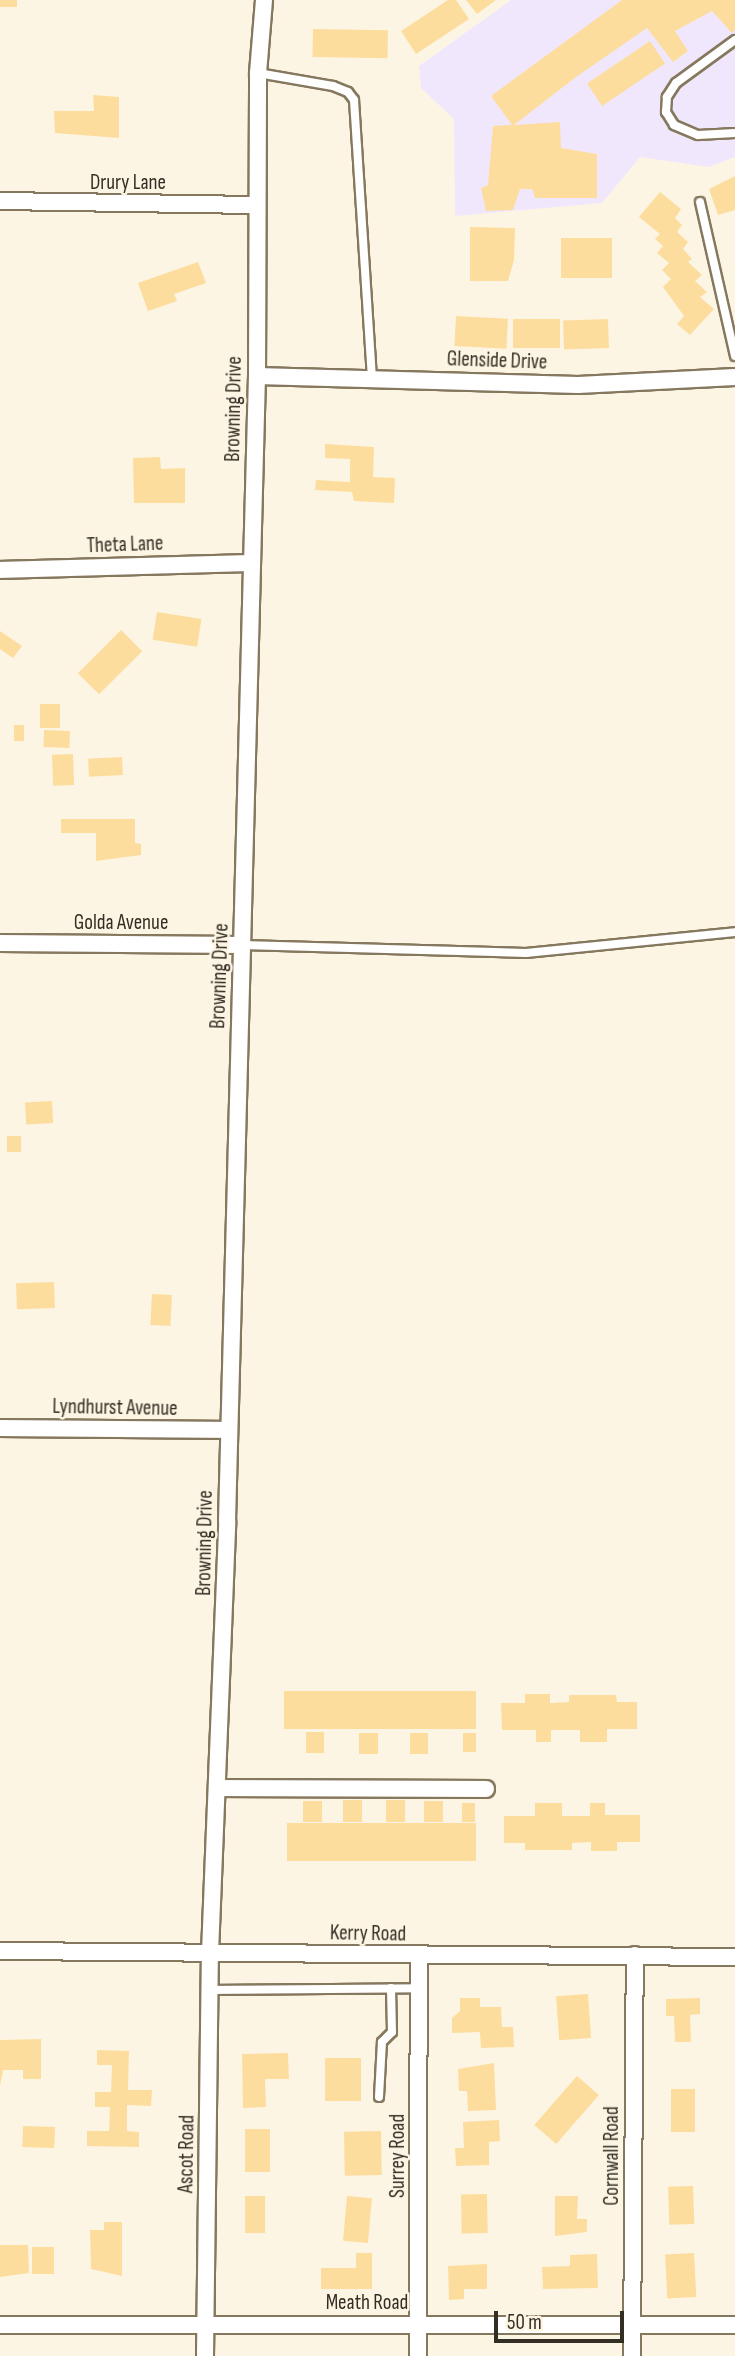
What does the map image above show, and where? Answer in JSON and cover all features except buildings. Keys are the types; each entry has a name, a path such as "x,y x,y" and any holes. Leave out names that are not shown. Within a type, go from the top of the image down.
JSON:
{"street":[{"name":"Browning Drive","path":"210,1953 229,1430 257,376 255,205 258,73 264,0"},
{"name":"Drury Lane","path":"0,201 255,205"},
{"name":"Glenside Drive","path":"257,376 578,385 735,377"},
{"name":"Theta Lane","path":"0,570 251,563"},
{"name":"Golda Avenue","path":"0,943 242,945"},
{"name":"Lyndhurst Avenue","path":"0,1428 229,1430"},
{"path":"218,1788 486,1789"},
{"name":"Kerry Road","path":"0,1951 735,1957"},
{"name":"Ascot Road","path":"205,2356 210,1953"},
{"name":"Surrey Road","path":"418,2356 419,1955"},
{"name":"Cornwall Road","path":"632,2356 635,1955"},
{"name":"Meath Road","path":"0,2325 735,2325"}],"lane":[{"path":"264,0 275,0"},
{"path":"735,40 676,83 667,97 666,112 674,125 698,135 735,133"},
{"path":"258,73 333,86 348,92 354,100 372,379"},
{"path":"700,202 735,356"},
{"path":"242,945 526,953 735,932"},
{"path":"379,2098 382,2042 392,2032 391,1988"},
{"path":"210,1990 419,1988"}],"shaded area":[{"path":"511,0 735,0 735,157 709,167 640,157 602,203 455,216 454,119 421,88 419,66"}]}
